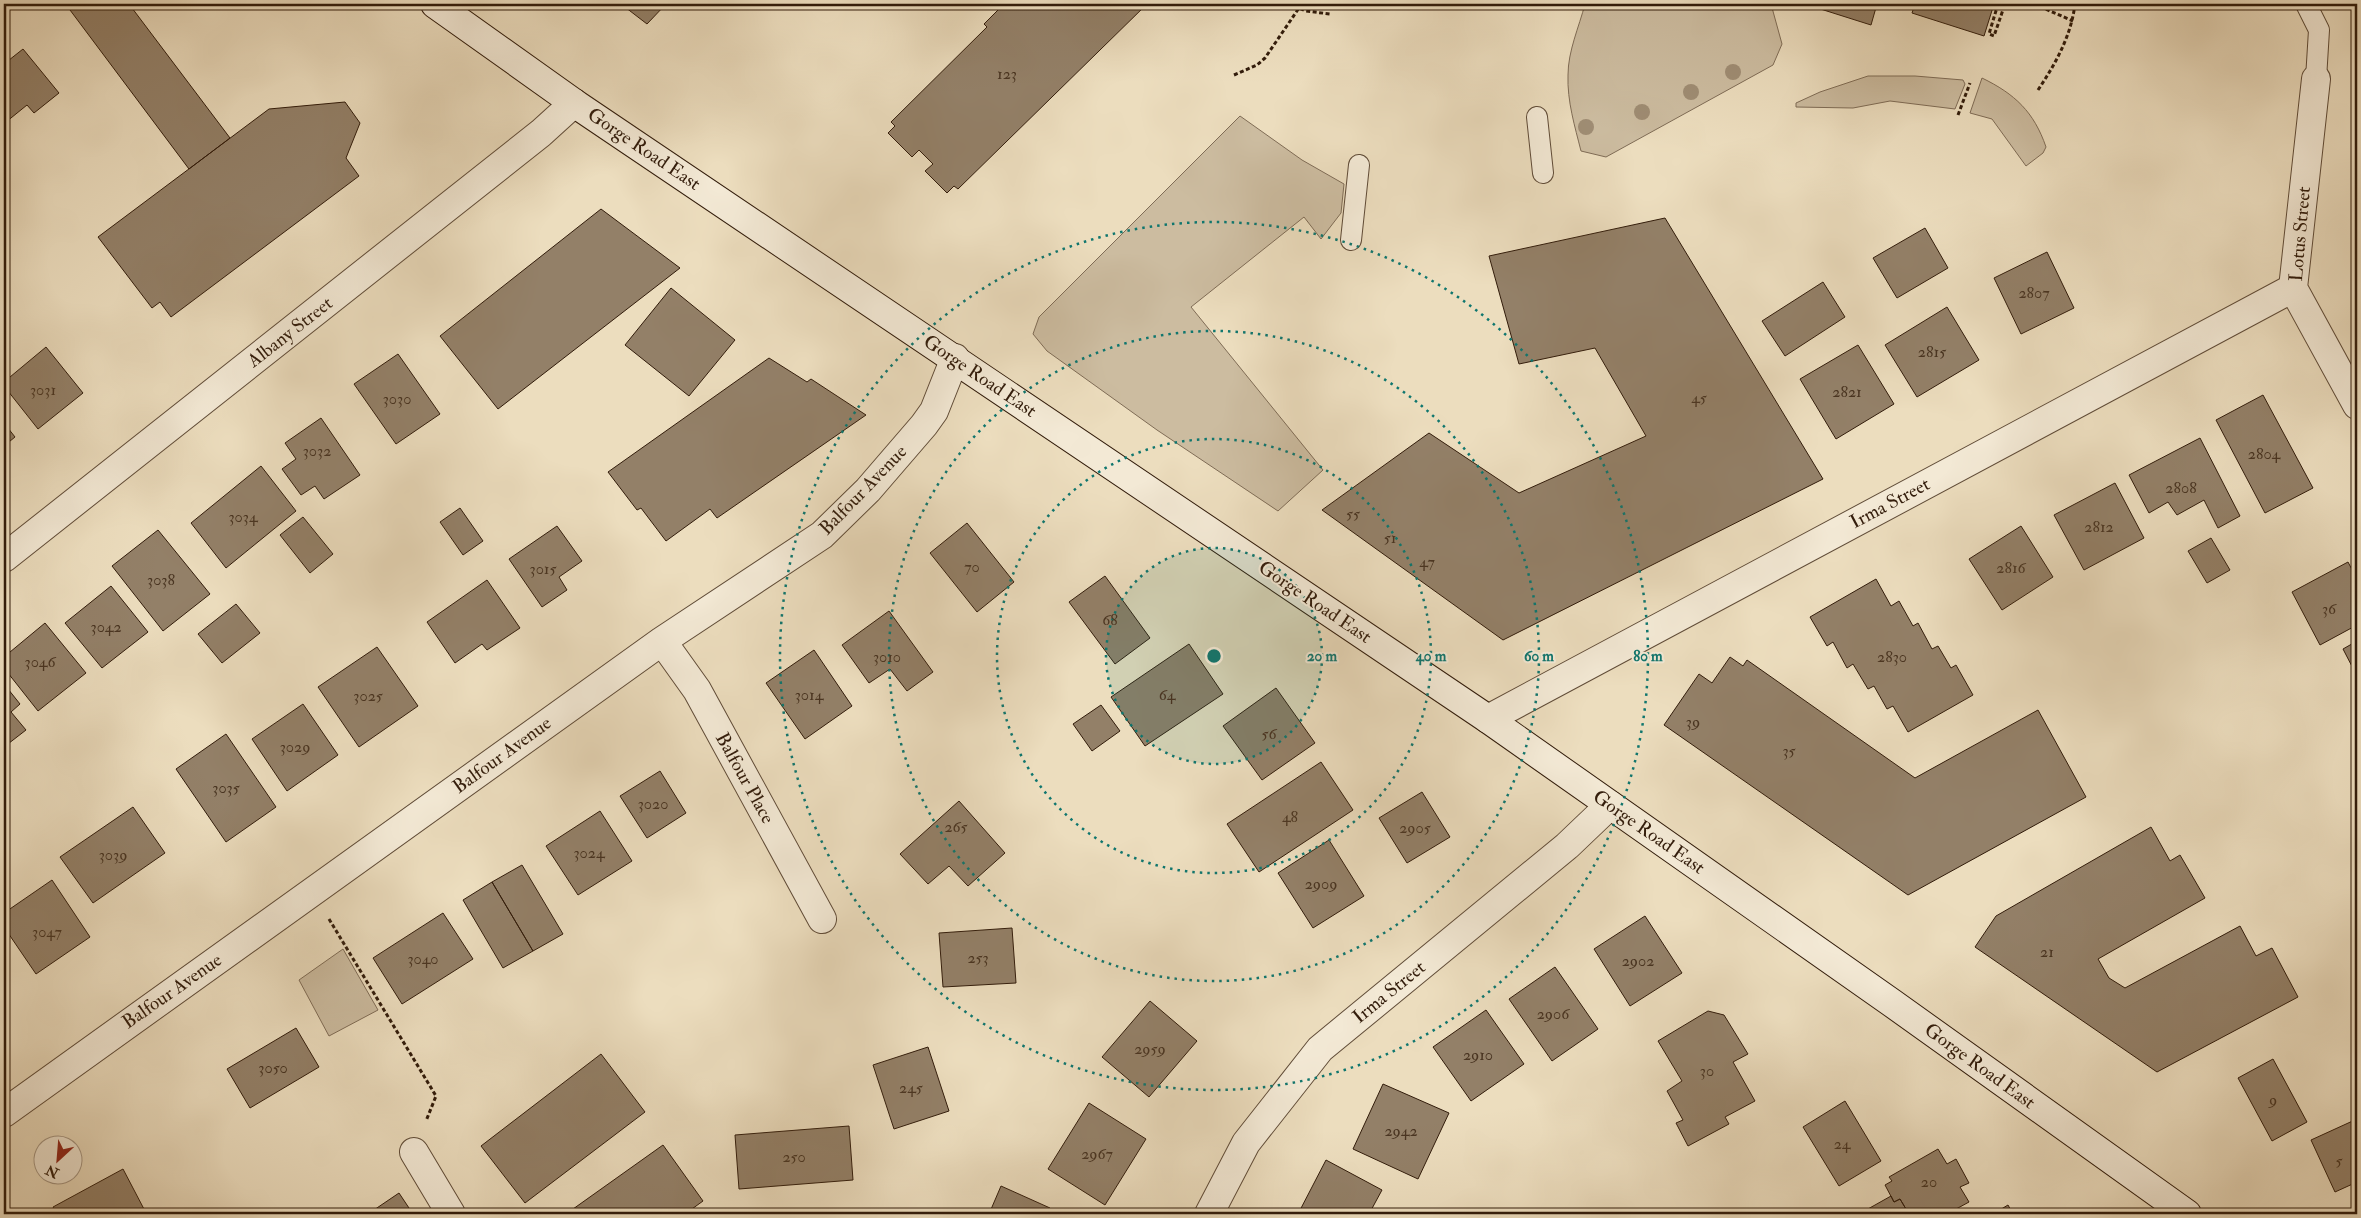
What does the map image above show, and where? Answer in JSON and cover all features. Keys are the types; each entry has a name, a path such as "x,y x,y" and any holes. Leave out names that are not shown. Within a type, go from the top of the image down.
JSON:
{"street":[{"name":"Gorge Road East","path":"435,4 574,103 1488,719 2187,1214"},
{"name":"Lotus Street","path":"2316,79 2293,288 2357,404"},
{"name":"Albany Street","path":"4,558 534,138 574,103"},
{"name":"Irma Street","path":"1488,719 2293,288"},
{"name":"Balfour Avenue","path":"4,1113 156,1002 313,893 662,641 828,528 868,490 924,425 934,411 955,358"},
{"name":"Balfour Place","path":"662,641 696,690 822,919"},
{"name":"Irma Street","path":"1209,1214 1246,1143 1320,1049 1567,846 1610,805"},
{"path":"414,1152 451,1214"}],"lane":[{"path":"2306,4 2319,30 2316,79"},
{"path":"1537,117 1544,173"},
{"path":"1351,240 1359,165"}],"path":[{"path":"1998,4 1987,33 1994,36 2005,4"},
{"path":"2034,4 2073,21"},
{"path":"2038,90 2057,62 2073,21 2074,4"},
{"path":"1234,75 1265,58 1299,8 1306,11 1330,14"},
{"path":"1958,115 1970,82"},
{"path":"313,893 436,1096 414,1152"}],"shaded area":[{"path":"1585,4 1771,4 1782,44 1773,65 1606,157 1581,151 1570,104 1568,66"},
{"path":"1868,76 1915,76 1963,80 1965,84 1955,109 1890,101 1853,108 1796,107 1796,103 1820,92"},
{"path":"1982,78 2014,98 2022,105 2036,124 2046,147 2043,153 2026,166 1992,119 1970,113"},
{"path":"1240,116 1302,160 1344,184 1341,213 1321,239 1304,217 1191,307 1323,470 1278,511 1157,430 1047,351 1033,334 1039,317"},
{"path":"343,949 378,1010 329,1036 299,980"}],"building":[{"path":"78,4 129,4 230,138 189,169 70,10"},
{"path":"621,4 666,4 647,24"},
{"path":"1004,4 1147,4 958,189 954,186 947,193 925,171 933,164 919,150 912,157 888,133 895,126 891,122 987,27 984,24"},
{"path":"1812,4 1877,4 1871,25 1811,6"},
{"path":"1915,4 1994,4 1984,36 1912,13"},
{"path":"23,49 59,93 34,113 27,105 6,122 4,118 4,64"},
{"path":"345,102 360,123 346,158 359,176 171,317 160,302 152,308 98,237 269,109"},
{"path":"601,209 680,268 498,409 440,336"},
{"path":"1665,218 1823,479 1503,640 1322,510 1429,433 1519,493 1646,436 1595,348 1519,364 1489,256"},
{"path":"1925,228 1948,268 1897,298 1873,258"},
{"path":"2047,252 2074,308 2021,334 1994,278"},
{"path":"1823,282 1845,317 1785,356 1762,321"},
{"path":"671,288 735,340 689,396 625,345"},
{"path":"1947,307 1979,360 1917,397 1885,345"},
{"path":"1858,345 1894,404 1836,439 1800,379"},
{"path":"46,347 83,393 38,429 4,386 4,382"},
{"path":"398,354 440,414 396,444 354,384"},
{"path":"769,358 807,382 811,379 866,415 717,518 710,509 666,541 641,508 637,510 608,472"},
{"path":"2263,395 2313,488 2265,513 2216,420"},
{"path":"321,418 360,475 324,499 315,486 301,495 282,469 296,459 285,443"},
{"path":"4,423 15,437 4,446"},
{"path":"2200,438 2240,516 2218,528 2204,500 2177,515 2168,502 2149,513 2129,475"},
{"path":"261,466 296,511 226,568 191,523"},
{"path":"2115,483 2144,538 2084,570 2054,515"},
{"path":"460,508 483,541 463,555 440,522"},
{"path":"303,517 333,554 310,573 280,535"},
{"path":"967,523 1014,582 977,612 930,553"},
{"path":"557,526 582,561 559,577 567,590 542,607 509,559"},
{"path":"2021,526 2053,577 2002,610 1969,559"},
{"path":"158,530 210,594 163,631 112,566"},
{"path":"2211,538 2230,570 2207,583 2188,551"},
{"path":"2348,562 2357,579 2357,625 2320,645 2292,592"},
{"path":"1105,576 1150,638 1115,664 1069,602"},
{"path":"1876,579 1891,606 1899,601 1913,626 1918,623 1932,649 1938,646 1951,668 1956,665 1973,695 1908,732 1893,706 1887,709 1874,686 1868,689 1853,664 1847,668 1833,642 1827,646 1810,617"},
{"path":"487,580 520,628 487,650 482,644 455,663 427,622"},
{"path":"111,586 148,632 102,668 65,623"},
{"path":"236,604 260,633 222,663 198,634"},
{"path":"889,611 933,672 907,691 890,669 869,683 842,645"},
{"path":"45,623 86,673 38,711 4,668 4,657"},
{"path":"2357,641 2357,676 2343,649"},
{"path":"1189,644 1223,694 1145,746 1111,697"},
{"path":"377,647 418,706 359,747 318,687"},
{"path":"814,650 852,706 805,739 766,683"},
{"path":"1730,657 1743,666 1747,660 1915,778 2038,710 2086,797 1908,895 1664,725 1699,674 1712,683"},
{"path":"4,684 20,704 11,712 26,730 4,747"},
{"path":"1276,688 1315,743 1262,780 1223,726"},
{"path":"303,704 338,755 287,791 252,739"},
{"path":"1101,705 1120,731 1092,751 1073,724"},
{"path":"226,734 276,807 226,842 176,769"},
{"path":"1321,762 1353,810 1259,872 1227,824"},
{"path":"660,771 686,813 647,838 620,796"},
{"path":"1422,792 1450,837 1407,863 1379,818"},
{"path":"959,801 1005,853 968,886 949,866 928,884 900,854"},
{"path":"133,807 165,853 93,903 60,857"},
{"path":"600,811 632,861 578,895 546,846"},
{"path":"2151,827 2170,861 2180,855 2205,898 2098,959 2109,978 2125,988 2240,926 2256,956 2272,948 2298,997 2157,1072 1975,947 1996,916"},
{"path":"1329,840 1364,896 1313,928 1278,873"},
{"path":"522,865 563,934 533,951 492,882"},
{"path":"52,880 90,937 36,974 4,927 4,913"},
{"path":"492,882 533,951 503,968 463,900"},
{"path":"443,913 473,959 402,1004 373,958"},
{"path":"1645,916 1682,973 1630,1006 1594,949"},
{"path":"1012,928 1016,983 943,987 939,933"},
{"path":"1555,967 1598,1029 1552,1061 1509,999"},
{"path":"1150,1001 1197,1041 1149,1097 1102,1057"},
{"path":"1486,1010 1524,1064 1471,1101 1433,1047"},
{"path":"1708,1011 1724,1015 1748,1054 1733,1062 1755,1101 1725,1117 1729,1124 1688,1146 1676,1123 1683,1120 1667,1091 1682,1081 1658,1041"},
{"path":"296,1028 319,1067 250,1108 227,1069"},
{"path":"928,1047 949,1111 894,1129 873,1065"},
{"path":"601,1054 645,1112 525,1203 481,1146"},
{"path":"2273,1059 2307,1122 2272,1141 2238,1078"},
{"path":"1383,1084 1449,1113 1418,1179 1353,1149"},
{"path":"1845,1101 1881,1161 1839,1186 1803,1127"},
{"path":"1089,1103 1146,1139 1105,1205 1048,1169"},
{"path":"2357,1119 2357,1182 2335,1192 2311,1140"},
{"path":"849,1126 853,1180 739,1189 735,1135"},
{"path":"663,1145 703,1201 685,1214 566,1214"},
{"path":"1938,1149 1947,1164 1956,1159 1969,1183 1960,1187 1969,1202 1947,1214 1909,1214 1900,1199 1894,1202 1885,1185 1892,1181 1889,1177"},
{"path":"1326,1160 1382,1190 1369,1214 1298,1214"},
{"path":"123,1169 145,1211 138,1214 57,1214 53,1207"},
{"path":"1001,1186 1050,1208 1047,1214 989,1214"},
{"path":"399,1193 413,1214 368,1214"},
{"path":"1891,1196 1894,1202 1900,1199 1909,1214 1859,1214"},
{"path":"2008,1205 2013,1214 1993,1214"}]}
